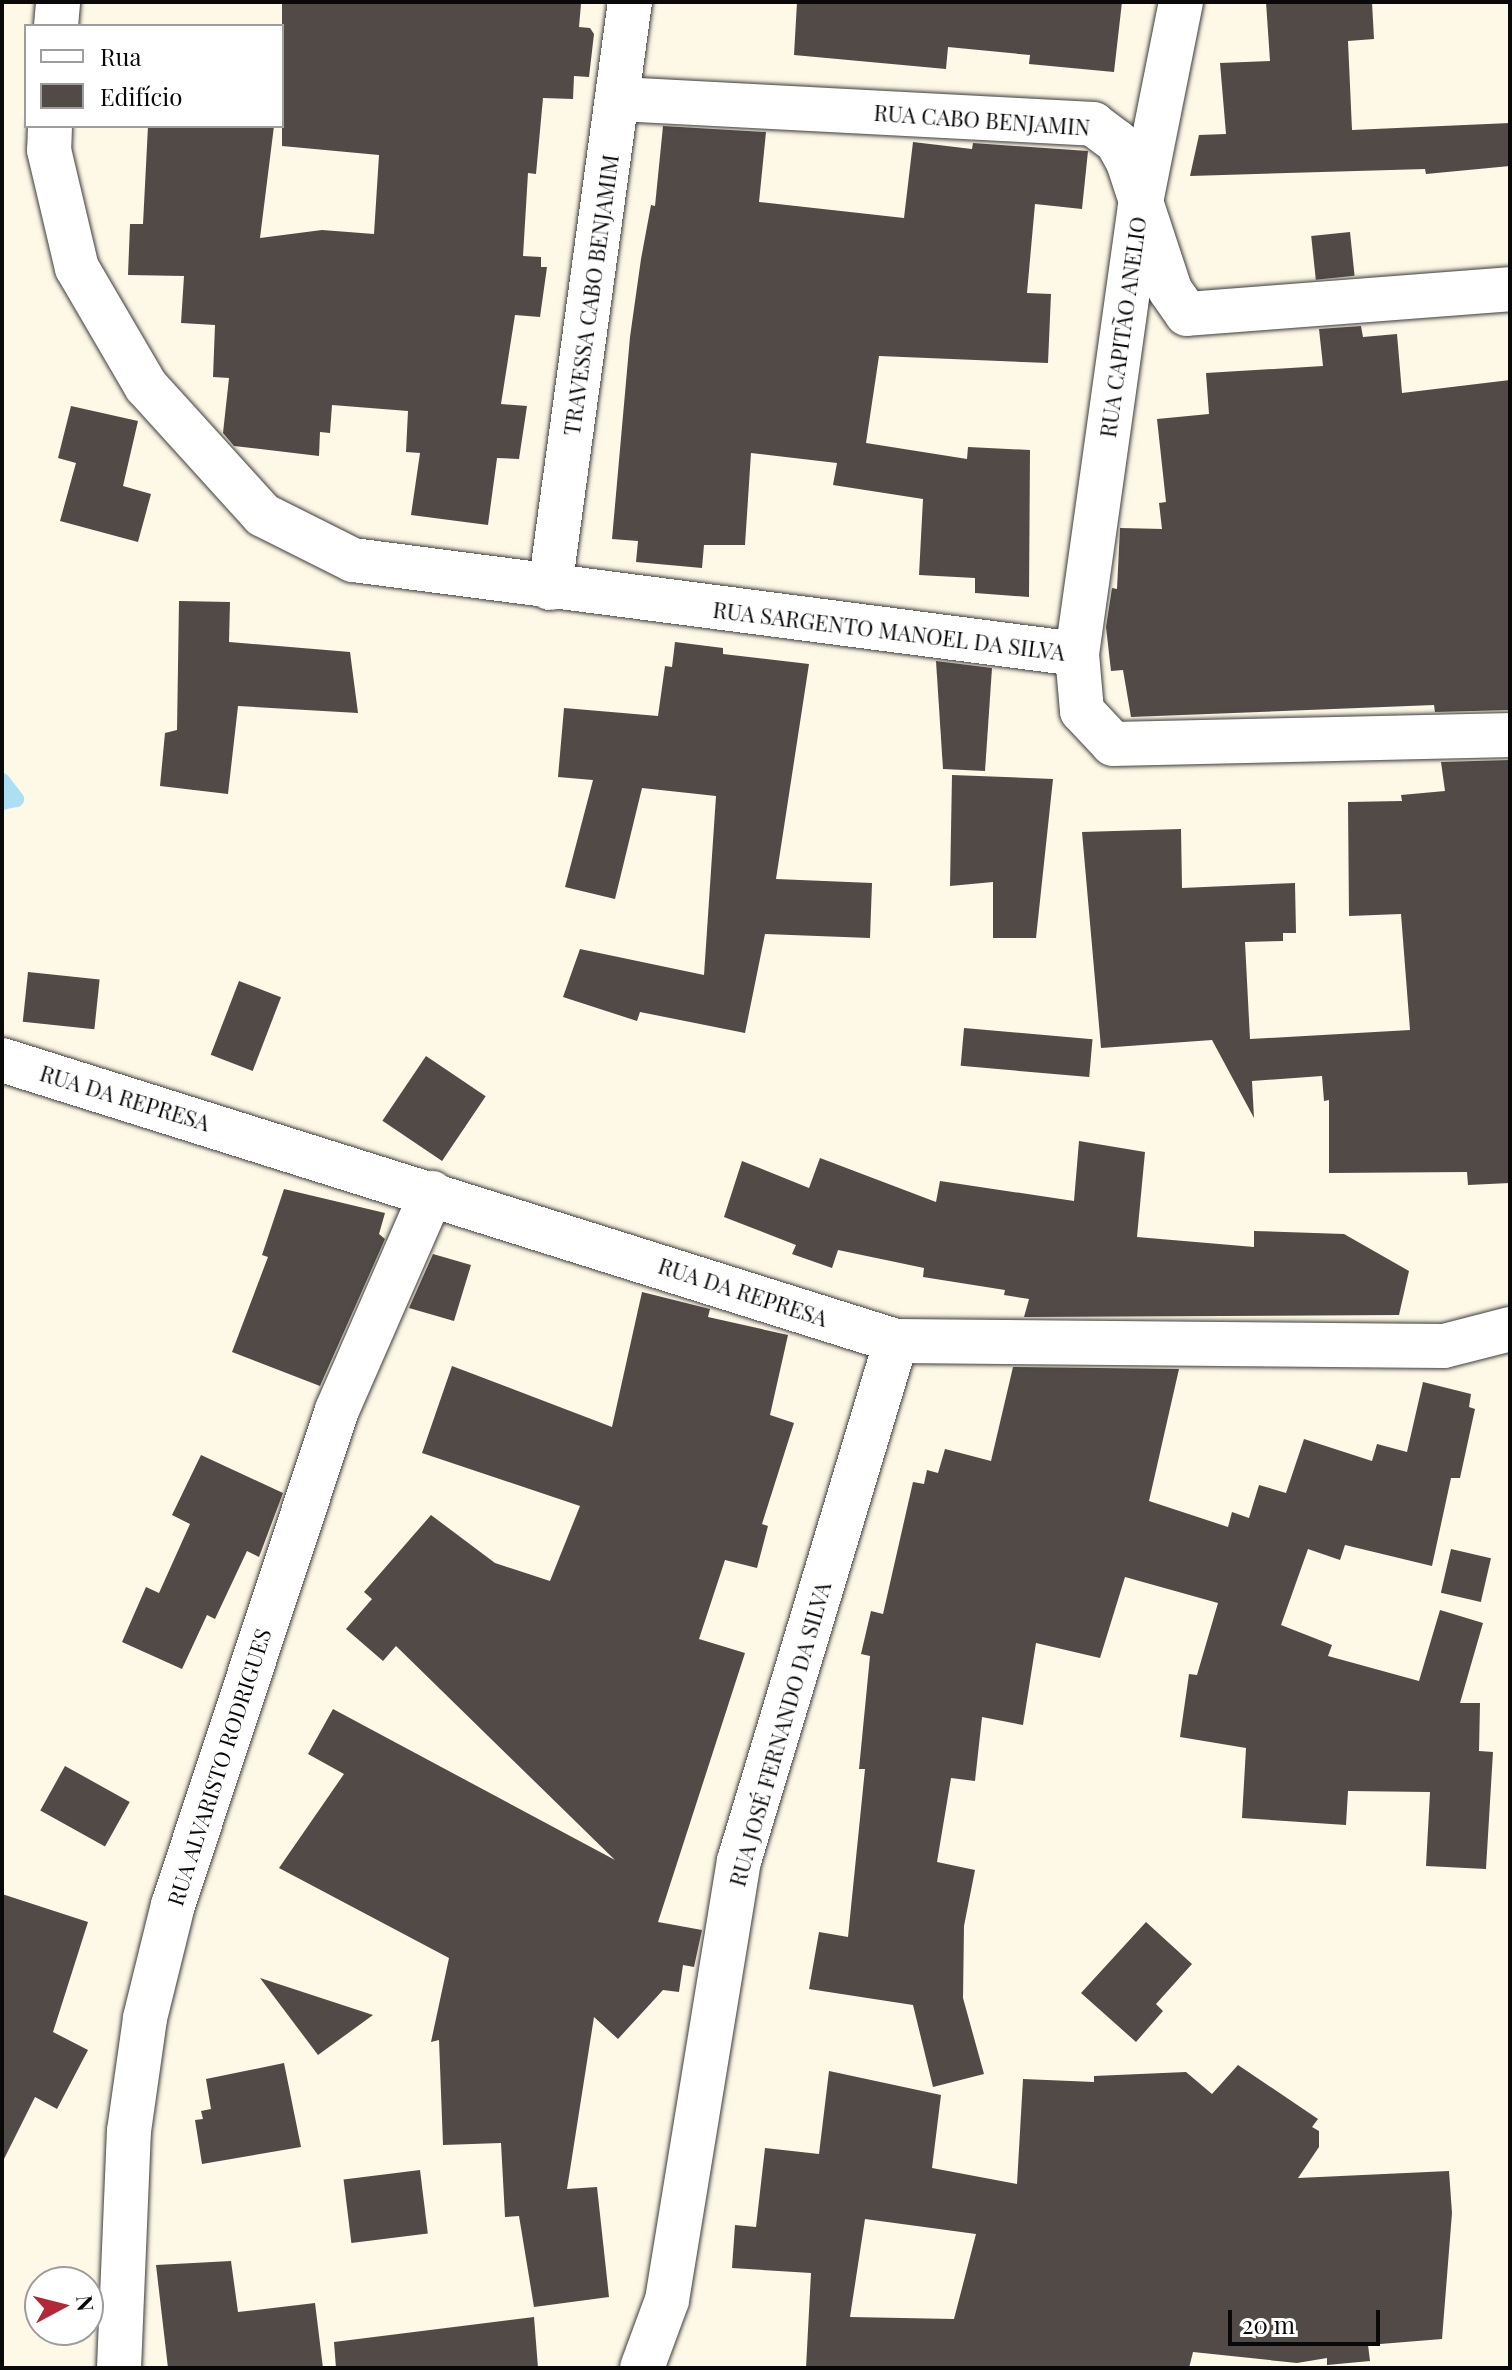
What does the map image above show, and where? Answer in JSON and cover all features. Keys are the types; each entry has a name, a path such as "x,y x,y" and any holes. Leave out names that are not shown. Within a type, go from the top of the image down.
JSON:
{"street":[{"path":"56,24 58,2"},
{"name":"TRAVESSA CABO BENJAMIM","path":"550,588 630,2"},
{"name":"RUA CAPITÃO ANELIO","path":"1077,654 1140,207 1181,2"},
{"name":"RUA CABO BENJAMIN","path":"619,99 1093,124 1117,142 1170,290 1187,314 1510,289"},
{"name":"RUA SARGENTO MANOEL DA SILVA","path":"50,128 49,150 77,268 146,386 263,515 353,560 550,588 1077,654 1082,711 1113,744 1510,735"},
{"name":"RUA DA REPRESA","path":"2,1060 896,1341 1444,1346 1510,1329"},
{"name":"RUA ALVARISTO RODRIGUES","path":"119,2368 129,2131 145,2018 173,1905 337,1410 432,1193"},
{"name":"RUA JOSÉ FERNANDO DA SILVA","path":"642,2368 667,2300 739,1861 896,1341"}],"building":[{"path":"282,2 581,4 579,27 590,28 594,34 589,77 574,76 573,99 543,98 536,174 528,173 523,256 541,257 541,267 547,267 540,317 515,315 501,404 527,406 519,459 497,458 488,525 411,515 420,453 406,452 408,411 332,405 330,433 320,432 319,456 234,446 223,433 229,378 213,377 215,325 181,323 184,276 128,275 130,224 143,224 148,128 274,128 260,238 322,230 374,234 379,155 282,146"},
{"path":"797,2 1122,2 1114,72 1029,64 1030,55 948,47 946,69 794,55"},
{"path":"1266,2 1372,2 1374,39 1348,41 1352,130 1510,123 1510,166 1426,174 1425,169 1190,176 1199,135 1226,134 1220,63 1270,61"},
{"path":"663,126 766,132 759,202 904,218 913,142 972,149 973,143 1088,151 1082,209 1035,204 1027,293 1051,294 1048,363 879,356 866,443 967,459 968,447 1030,450 1029,597 975,593 975,578 919,575 923,499 833,485 837,463 751,453 745,545 704,545 702,568 636,562 638,541 612,539 630,337 651,205 655,206"},
{"path":"1350,232 1355,276 1316,280 1311,236"},
{"path":"1361,326 1363,337 1397,334 1402,393 1510,380 1510,710 1435,712 1434,705 1131,717 1123,670 1111,671 1106,627 1112,588 1117,589 1120,528 1162,529 1159,503 1166,502 1157,419 1209,414 1206,373 1323,366 1319,329"},
{"path":"71,406 138,421 123,486 151,494 138,542 60,521 76,463 58,458"},
{"path":"179,601 230,602 229,642 350,652 358,713 238,706 228,794 160,786 165,733 177,730"},
{"path":"675,642 723,648 723,654 809,664 776,879 872,883 870,938 765,934 745,1033 640,1012 637,1021 563,997 580,949 704,975 716,796 642,788 615,899 565,887 593,780 558,777 564,708 658,716 665,666 672,667"},
{"path":"936,661 992,668 985,771 943,769"},
{"path":"1510,760 1510,1183 1468,1185 1467,1172 1329,1173 1329,1100 1324,1101 1322,1076 1252,1081 1254,1118 1212,1040 1101,1048 1082,832 1181,829 1182,888 1295,883 1296,933 1283,933 1283,941 1245,942 1250,1039 1410,1030 1401,914 1349,916 1348,802 1402,801 1401,795 1445,791 1441,762"},
{"path":"952,775 1053,779 1036,938 993,938 993,882 950,886"},
{"path":"28,972 100,980 94,1029 23,1022"},
{"path":"239,981 281,997 253,1071 211,1055"},
{"path":"964,1028 1093,1039 1089,1077 961,1066"},
{"path":"426,1056 486,1096 442,1161 382,1121"},
{"path":"1079,1141 1145,1152 1137,1237 1254,1247 1254,1231 1344,1234 1409,1271 1399,1315 1024,1317 1029,1299 1004,1295 1005,1290 923,1277 924,1268 838,1250 832,1268 792,1254 796,1245 724,1217 742,1161 809,1188 820,1158 936,1202 940,1181 1074,1201"},
{"path":"284,1189 385,1213 379,1234 385,1239 320,1386 232,1352 268,1257 262,1255"},
{"path":"433,1254 471,1265 454,1321 409,1308"},
{"path":"642,1292 710,1309 708,1317 788,1335 770,1415 794,1423 762,1524 768,1526 757,1568 725,1560 699,1639 745,1653 658,1922 702,1930 694,1967 683,1965 679,1992 663,1990 618,2039 594,2017 567,2189 597,2187 609,2297 534,2307 519,2216 505,2217 501,2143 443,2145 439,2040 431,2042 449,1958 279,1868 344,1774 308,1754 333,1709 615,1860 396,1646 383,1661 346,1629 372,1599 364,1592 431,1515 495,1563 550,1581 580,1506 422,1453 452,1366 612,1427"},
{"path":"1013,1367 1179,1369 1149,1501 1228,1527 1232,1512 1249,1518 1259,1485 1286,1493 1304,1439 1372,1461 1377,1444 1407,1452 1423,1382 1471,1394 1469,1407 1475,1409 1460,1478 1451,1478 1432,1566 1345,1545 1340,1560 1308,1549 1281,1625 1332,1645 1328,1656 1419,1681 1440,1610 1483,1623 1460,1703 1480,1703 1479,1751 1493,1752 1486,1869 1426,1866 1430,1792 1348,1791 1346,1825 1242,1818 1246,1748 1180,1737 1189,1674 1197,1675 1218,1603 1125,1577 1100,1658 1036,1643 1023,1725 982,1717 975,1781 951,1778 937,1862 975,1870 964,1926 963,1998 984,2074 933,2087 913,2005 809,1989 819,1932 848,1937 865,1769 859,1769 870,1656 861,1654 871,1611 883,1614 913,1482 924,1484 927,1470 938,1473 945,1449 991,1461"},
{"path":"201,1455 283,1493 259,1557 247,1551 215,1619 207,1615 182,1669 122,1642 146,1587 159,1593 190,1524 172,1515"},
{"path":"1451,1549 1491,1558 1481,1602 1441,1593"},
{"path":"65,1766 130,1802 105,1846 40,1811"},
{"path":"2,1894 88,1922 53,2032 88,2050 57,2109 35,2097 2,2163"},
{"path":"1146,1922 1192,1964 1156,2004 1163,2011 1136,2042 1081,1993"},
{"path":"260,1978 373,2015 318,2055"},
{"path":"284,2063 301,2147 202,2164 195,2120 203,2119 201,2111 211,2109 206,2079"},
{"path":"1238,2065 1318,2119 1312,2127 1319,2131 1319,2147 1298,2178 1449,2171 1452,2213 1442,2339 1368,2345 1370,2361 1327,2365 1327,2358 1297,2363 1193,2352 1189,2368 806,2368 811,2273 732,2268 735,2225 756,2227 765,2148 819,2154 829,2071 941,2095 932,2168 1017,2184 1023,2079 1094,2082 1094,2076 1186,2072 1212,2094","holes":["865,2219 976,2234 954,2319 850,2317"]},
{"path":"420,2170 428,2234 351,2243 344,2179"},
{"path":"231,2261 238,2312 315,2303 323,2368 168,2368 156,2265"},
{"path":"534,2317 538,2368 336,2368 334,2342"}],"waterway":[{"path":"2,781 16,799 2,802"}]}
